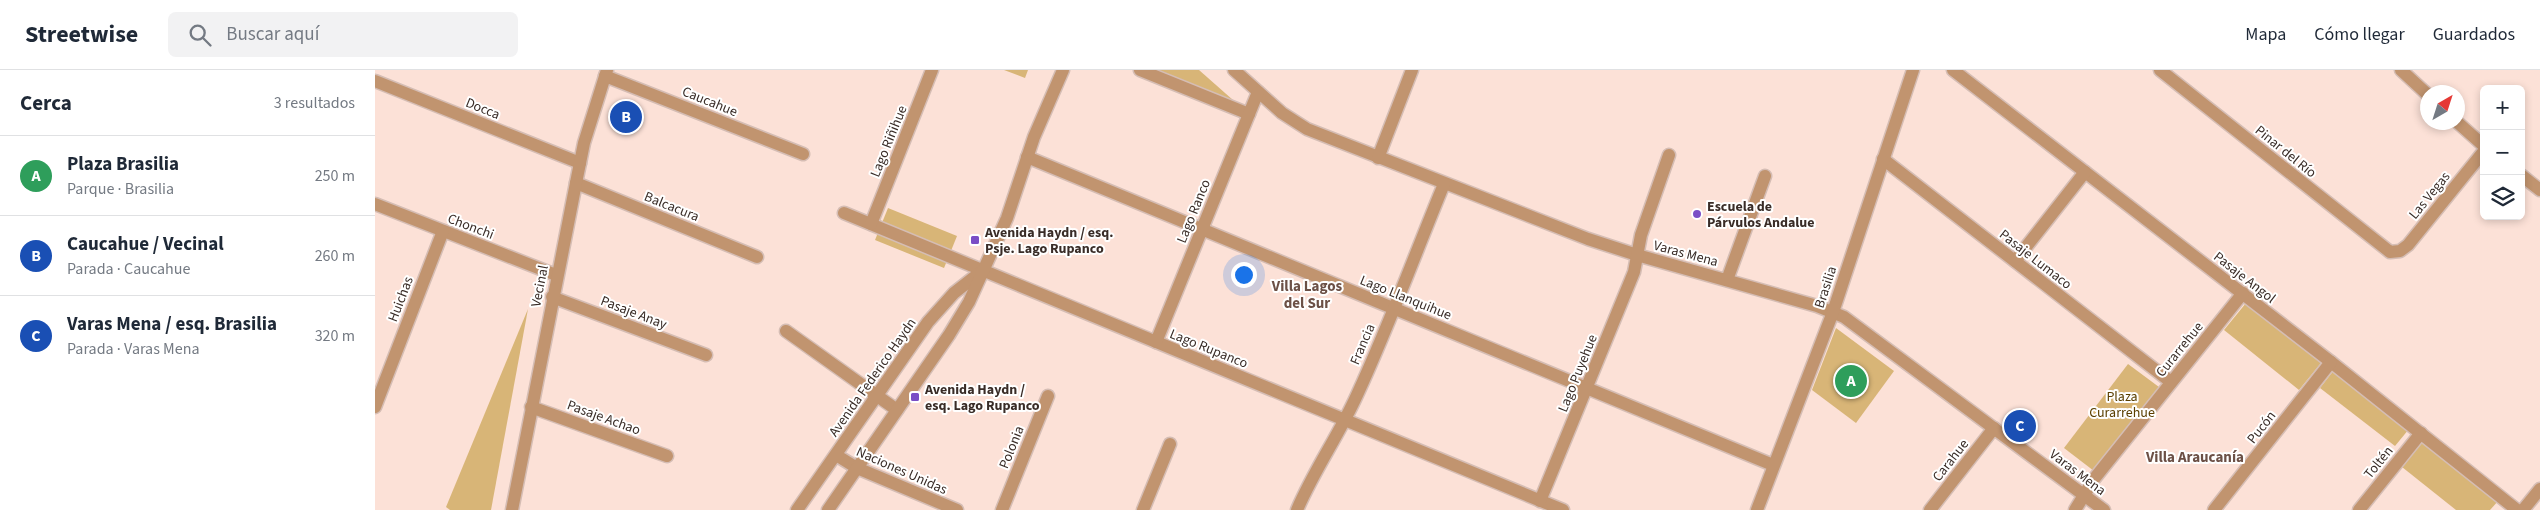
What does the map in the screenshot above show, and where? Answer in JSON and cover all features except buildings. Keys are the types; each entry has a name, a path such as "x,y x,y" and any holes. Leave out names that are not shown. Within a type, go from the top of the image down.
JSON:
{"street":[{"name":"Lago Riñihue","path":"871,224 932,70"},
{"name":"Avenida Federico Haydn","path":"828,510 959,319 1007,218 1041,117 1063,70"},
{"path":"1140,70 1249,114"},
{"path":"1378,158 1412,70"},
{"name":"Brasilia","path":"1757,510 1833,312 1913,70"},
{"name":"Pasaje Angol","path":"1953,70 2421,432 2517,510"},
{"name":"Pinar del Río","path":"2160,70 2382,247 2395,252"},
{"path":"2401,70 2420,88"},
{"name":"Varas Mena","path":"1240,72 1258,92 1283,113 1307,129 1378,158 1588,239 1833,312 1856,324 2104,510"},
{"name":"Caucahue","path":"606,73 803,154"},
{"name":"Vecinal","path":"512,510 556,275 580,163 606,73"},
{"name":"Docca","path":"375,81 580,163"},
{"name":"Lago Ranco","path":"1156,342 1258,92"},
{"path":"2465,129 2480,142"},
{"name":"Lago Puyehue","path":"1540,500 1634,272 1641,235 1669,155"},
{"name":"Las Vegas","path":"2395,252 2408,246 2480,156"},
{"name":"Lago Llanquihue","path":"1027,157 1773,465"},
{"name":"Pasaje Lumaco","path":"1883,159 2171,382"},
{"path":"2015,261 2085,172"},
{"path":"1727,280 1765,176"},
{"path":"2525,178 2540,190"},
{"name":"Balcacura","path":"576,183 757,257"},
{"name":"Francia","path":"1297,510 1314,473 1345,421 1444,184"},
{"name":"Chonchi","path":"375,204 556,275"},
{"name":"Lago Rupanco","path":"844,213 1563,510"},
{"name":"Huichas","path":"375,407 443,231"},
{"name":"Avenida Federico Haydn","path":"797,510 941,307 982,271"},
{"name":"Curarrehue","path":"2075,510 2084,495 2171,382 2243,294"},
{"name":"Pasaje Anay","path":"552,297 706,355"},
{"path":"786,331 897,410"},
{"name":"Pucón","path":"2214,510 2331,362"},
{"name":"Polonia","path":"1002,510 1048,396"},
{"name":"Pasaje Achao","path":"531,407 667,456"},
{"name":"Carahue","path":"1930,510 1995,428"},
{"name":"Toltén","path":"2359,510 2421,432"},
{"path":"1143,510 1170,444"},
{"name":"Naciones Unidas","path":"836,455 857,468 957,510"},
{"path":"2523,510 2540,489"}],"green space":[{"path":"1004,70 1028,70 1025,78"},
{"path":"1148,70 1199,70 1242,108"},
{"path":"888,208 957,236 944,268 875,240"},
{"path":"2246,303 2321,363 2299,390 2224,330"},
{"path":"528,309 491,510 450,510 446,507"},
{"path":"1836,328 1894,371 1856,423 1812,390"},
{"name":"Plaza Curarrehue","path":"2128,364 2159,387 2094,471 2064,448"},
{"path":"2334,370 2409,429 2395,446 2320,388"},
{"path":"2424,440 2499,500 2490,510 2456,510 2402,467"}],"place":[{"name":"Caucahue / Vecinal","path":"626,117"},
{"name":"Escuela de Párvulos Andalue","path":"1697,214"},
{"name":"Avenida Haydn / esq. Psje. Lago Rupanco","path":"975,240"},
{"name":"Plaza Brasilia","path":"1851,381"},
{"name":"Avenida Haydn / esq. Lago Rupanco","path":"915,397"},
{"name":"Varas Mena / esq. Brasilia","path":"2020,426"}],"district":[{"name":"Villa Lagos del Sur","path":"1307,294"},
{"name":"Villa Araucanía","path":"2195,457"}]}
